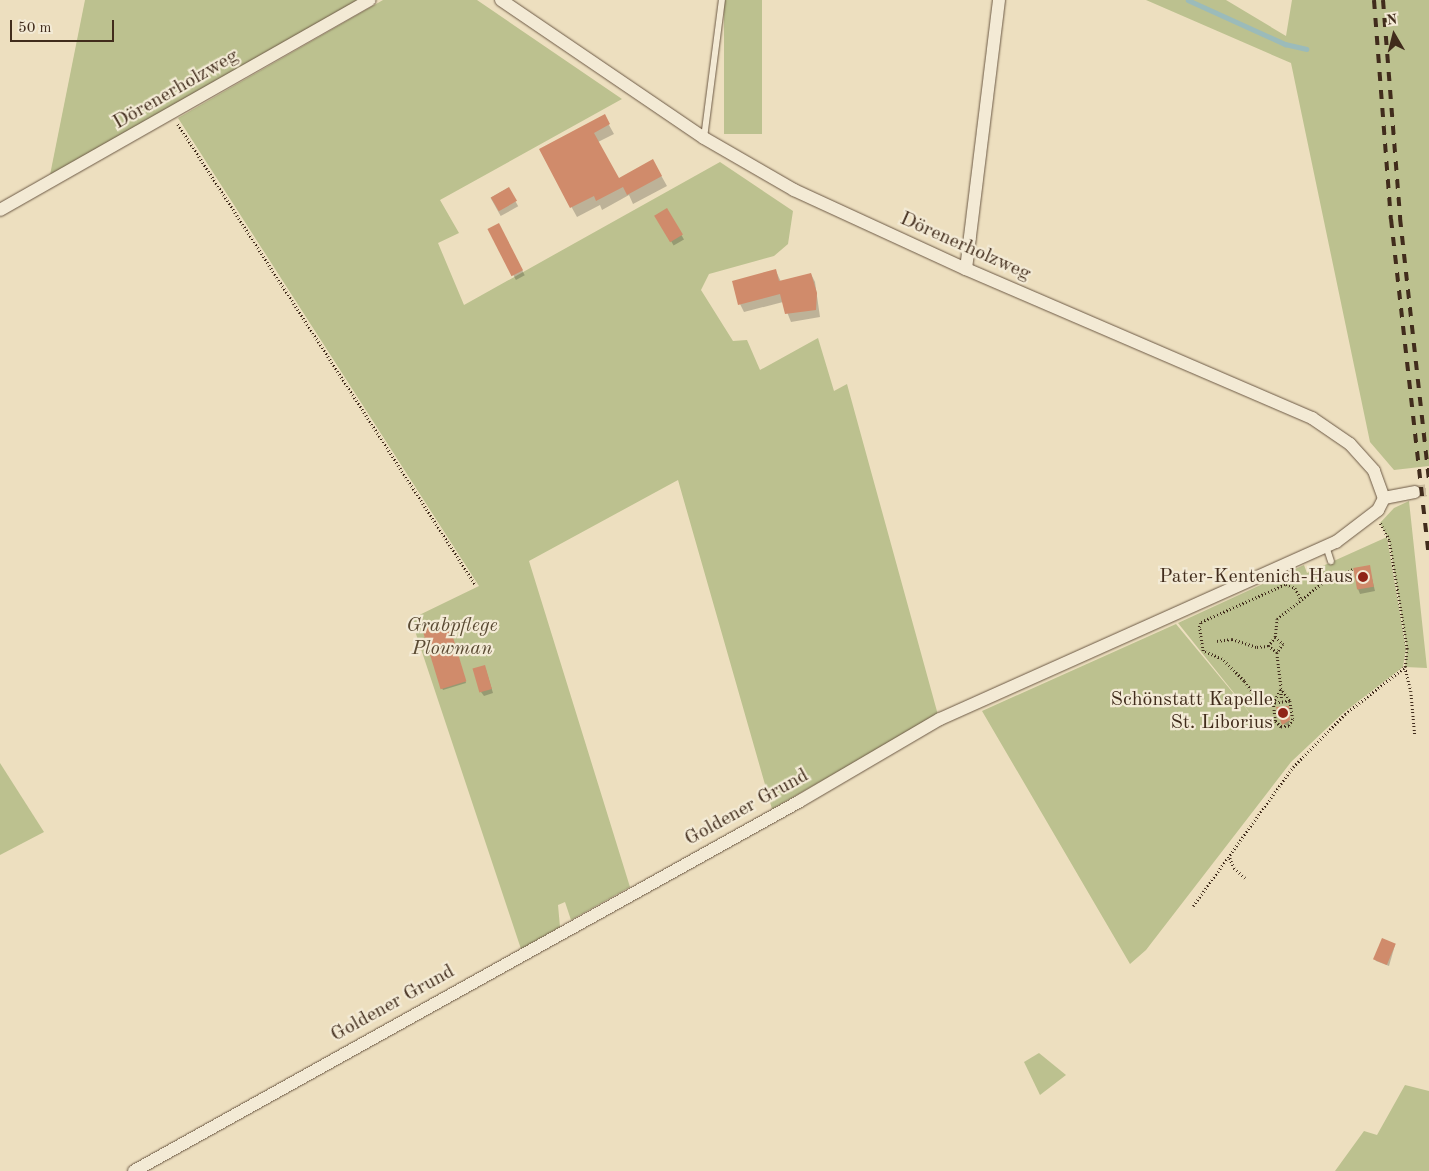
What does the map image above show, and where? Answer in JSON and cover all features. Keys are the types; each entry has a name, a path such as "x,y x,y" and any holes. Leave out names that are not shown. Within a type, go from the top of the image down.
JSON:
{"street":[{"name":"Dörenerholzweg","path":"0,210 172,114 369,0"},
{"name":"Dörenerholzweg","path":"501,0 704,138 794,190 966,270 1312,418 1350,444 1374,471 1384,498"},
{"path":"966,270 999,0"},
{"path":"1384,498 1414,492"},
{"name":"Goldener Grund","path":"134,1171 800,801 940,719 1326,546 1374,514 1384,498"}],"lane":[{"path":"704,138 722,0"},
{"path":"1326,546 1331,561"}],"path":[{"path":"172,114 475,584"},
{"path":"1374,514 1389,540 1407,649 1405,667 1411,691 1415,736"},
{"path":"1326,580 1331,561"},
{"path":"1268,646 1275,637 1278,619 1301,598 1326,580 1333,580 1353,569"},
{"path":"1290,700 1260,705 1244,681 1222,659 1203,651 1199,627 1201,622 1286,584 1295,588 1301,598"},
{"path":"1275,637 1283,644 1277,653 1282,701"},
{"path":"1217,641 1232,639 1257,647 1268,646 1277,653"},
{"path":"1193,906 1230,858 1293,767 1345,714 1405,667"},
{"path":"1281,688 1290,700 1293,719 1289,726 1281,727 1275,721 1273,703 1281,688"},
{"path":"1230,858 1234,868 1245,878"}],"green space":[{"path":"85,0 361,0 50,175"},
{"name":"Grabpflege Plowman","path":"383,0 477,0 622,99 440,200 459,233 438,243 464,305 720,162 793,211 788,244 774,256 709,274 701,290 733,341 747,340 760,370 818,338 834,391 847,384 938,715 772,809 678,480 529,561 630,887 571,920 565,902 558,905 560,927 521,949 411,619 479,586 178,118"},
{"path":"724,0 762,0 762,134 724,134"},
{"path":"1146,0 1226,0 1286,36 1292,0 1429,0 1429,466 1394,470 1370,442 1291,63"},
{"path":"1409,501 1427,668 1405,667 1407,649 1389,540 1380,523 1394,508"},
{"path":"1387,537 1406,649 1403,667 1343,713 1291,762 1146,950 1130,964 982,711 1176,624 1258,723 1178,623 1304,565 1307,573"},
{"path":"0,763 44,832 0,855"},
{"path":"1039,1053 1066,1075 1040,1095 1024,1062"},
{"path":"1405,1085 1429,1091 1429,1171 1335,1171 1364,1131 1377,1135"}],"building":[{"path":"605,114 610,124 594,133 619,178 653,159 662,176 627,195 623,187 596,201 594,196 570,208 539,149"},
{"path":"509,187 517,201 499,211 491,198"},
{"path":"667,208 683,235 670,242 654,216"},
{"path":"499,223 523,270 511,276 487,229"},
{"path":"776,269 779,281 811,273 817,293 816,310 785,314 780,294 738,305 732,281"},
{"name":"Pater-Kentenich-Haus","path":"1370,565 1374,587 1357,590 1353,568"},
{"path":"448,621 466,681 441,689 422,629"},
{"path":"485,665 492,689 479,693 473,669"},
{"name":"Schönstatt Kapelle St. Liborius","path":"1289,706 1290,720 1282,725 1276,707"},
{"path":"1382,938 1396,944 1387,965 1373,959"}],"waterway":[{"path":"1188,0 1285,44 1306,49"}],"tunnel":[{"path":"1414,492 1429,490"}],"railway":[{"path":"1374,0 1391,219 1429,558"},
{"path":"1383,0 1400,218 1429,482"}],"place":[{"name":"Pater-Kentenich-Haus","path":"1363,577"},
{"name":"Schönstatt Kapelle St. Liborius","path":"1283,713"}]}
